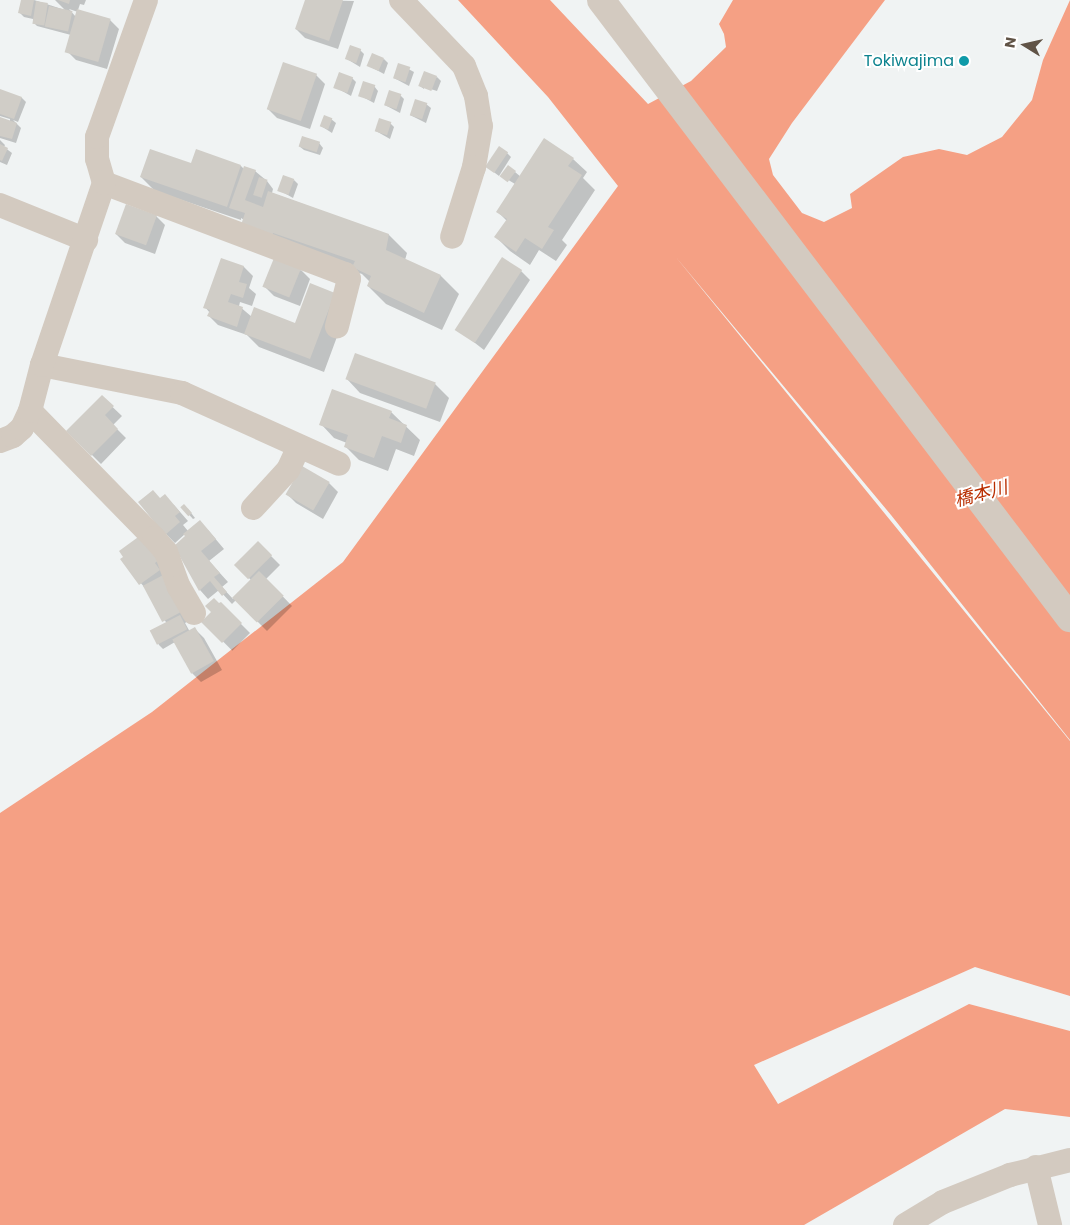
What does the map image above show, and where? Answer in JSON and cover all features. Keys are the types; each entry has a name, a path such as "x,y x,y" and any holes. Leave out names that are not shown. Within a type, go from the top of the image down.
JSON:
{"street":[{"path":"0,441 13,436 22,428 30,411 42,365 104,183 96,158 97,137 146,0"},
{"path":"401,0 464,66 476,96 481,126 474,167 452,237"},
{"path":"601,0 1070,618"},
{"path":"104,183 346,274 349,279 337,326"},
{"path":"0,204 86,240"},
{"path":"42,365 182,393 339,464"},
{"path":"30,411 166,552 179,588 194,613"},
{"path":"253,508 288,470 299,446"},
{"path":"905,1225 943,1202 1036,1167 1070,1160"},
{"path":"1036,1167 1050,1225"}],"water":[{"name":"橋本川","path":"458,0 550,0 648,104 691,81 726,47 724,34 719,24 733,0 885,0 792,123 769,159 773,175 802,213 824,222 852,208 850,194 903,157 939,149 967,155 1002,137 1032,100 1043,60 1070,0 1070,740 891,515 675,256 1070,741 1070,1117 1005,1109 804,1225 0,1225 0,813 152,712 343,562 618,186 548,97"}],"pier":[{"path":"975,967 1070,996 1070,1031 969,1004 778,1104 754,1065"}],"building":[{"path":"21,0 34,0 31,16 18,13"},
{"path":"58,0 70,0 69,4"},
{"path":"305,0 343,0 329,41 295,29"},
{"path":"36,1 48,3 44,26 32,24"},
{"path":"49,6 72,11 68,32 45,27"},
{"path":"77,9 111,19 98,62 65,52"},
{"path":"350,45 361,49 356,63 345,59"},
{"path":"372,53 384,58 378,71 367,66"},
{"path":"283,62 317,74 301,121 267,109"},
{"path":"398,63 410,67 405,82 393,78"},
{"path":"424,71 437,76 431,91 418,86"},
{"path":"339,72 353,77 347,93 333,88"},
{"path":"363,81 375,85 370,100 358,96"},
{"path":"0,89 22,97 14,119 0,114"},
{"path":"389,90 401,94 396,109 384,105"},
{"path":"415,99 427,103 422,119 410,115"},
{"path":"324,115 332,118 328,129 320,126"},
{"path":"0,117 17,123 12,139 0,136"},
{"path":"379,118 391,122 387,135 375,131"},
{"path":"302,136 320,142 317,152 299,146"},
{"path":"544,138 574,158 568,166 582,175 548,227 554,230 542,249 525,238 516,252 494,237 507,219 496,212"},
{"path":"0,144 8,148 2,161 0,160"},
{"path":"499,146 508,152 494,173 485,167"},
{"path":"150,149 191,163 196,149 241,165 227,207 140,177"},
{"path":"508,165 516,171 508,182 500,176"},
{"path":"244,166 256,170 245,200 263,207 268,191 389,234 386,250 441,275 424,313 367,286 371,276 352,267 355,261 273,233 272,236 241,225 245,213 229,208"},
{"path":"283,175 294,179 288,195 277,191"},
{"path":"259,177 268,180 262,198 253,195"},
{"path":"126,204 157,215 146,245 115,234"},
{"path":"502,257 522,270 475,343 455,330"},
{"path":"221,258 244,266 239,282 247,284 243,298 231,294 228,302 243,307 237,327 207,316 210,310 203,308"},
{"path":"274,258 301,269 289,298 262,287"},
{"path":"310,283 335,293 310,359 244,334 254,307 295,323"},
{"path":"355,353 436,382 426,409 345,379"},
{"path":"332,389 392,411 389,418 407,425 401,443 382,436 374,458 344,447 348,435 319,425"},
{"path":"102,395 114,406 105,415 118,429 91,456 66,431"},
{"path":"302,466 330,482 313,511 286,495"},
{"path":"153,490 160,498 165,494 180,512 175,516 180,522 165,535 138,502"},
{"path":"184,504 192,513 188,516 180,507"},
{"path":"200,520 216,539 201,551 220,573 214,577 227,592 222,596 210,581 199,591 174,546 185,536 183,534"},
{"path":"141,535 159,560 155,563 160,570 139,585 120,559 123,557 119,551"},
{"path":"258,541 272,555 248,579 234,565"},
{"path":"259,571 284,596 257,623 232,598"},
{"path":"165,574 184,610 162,622 143,586"},
{"path":"214,598 219,603 221,602 242,623 222,643 201,622 211,612 205,606"},
{"path":"180,615 187,629 157,645 150,630"},
{"path":"195,627 214,661 191,674 172,640"}],"place":[{"name":"Tokiwajima","path":"964,61"}]}
